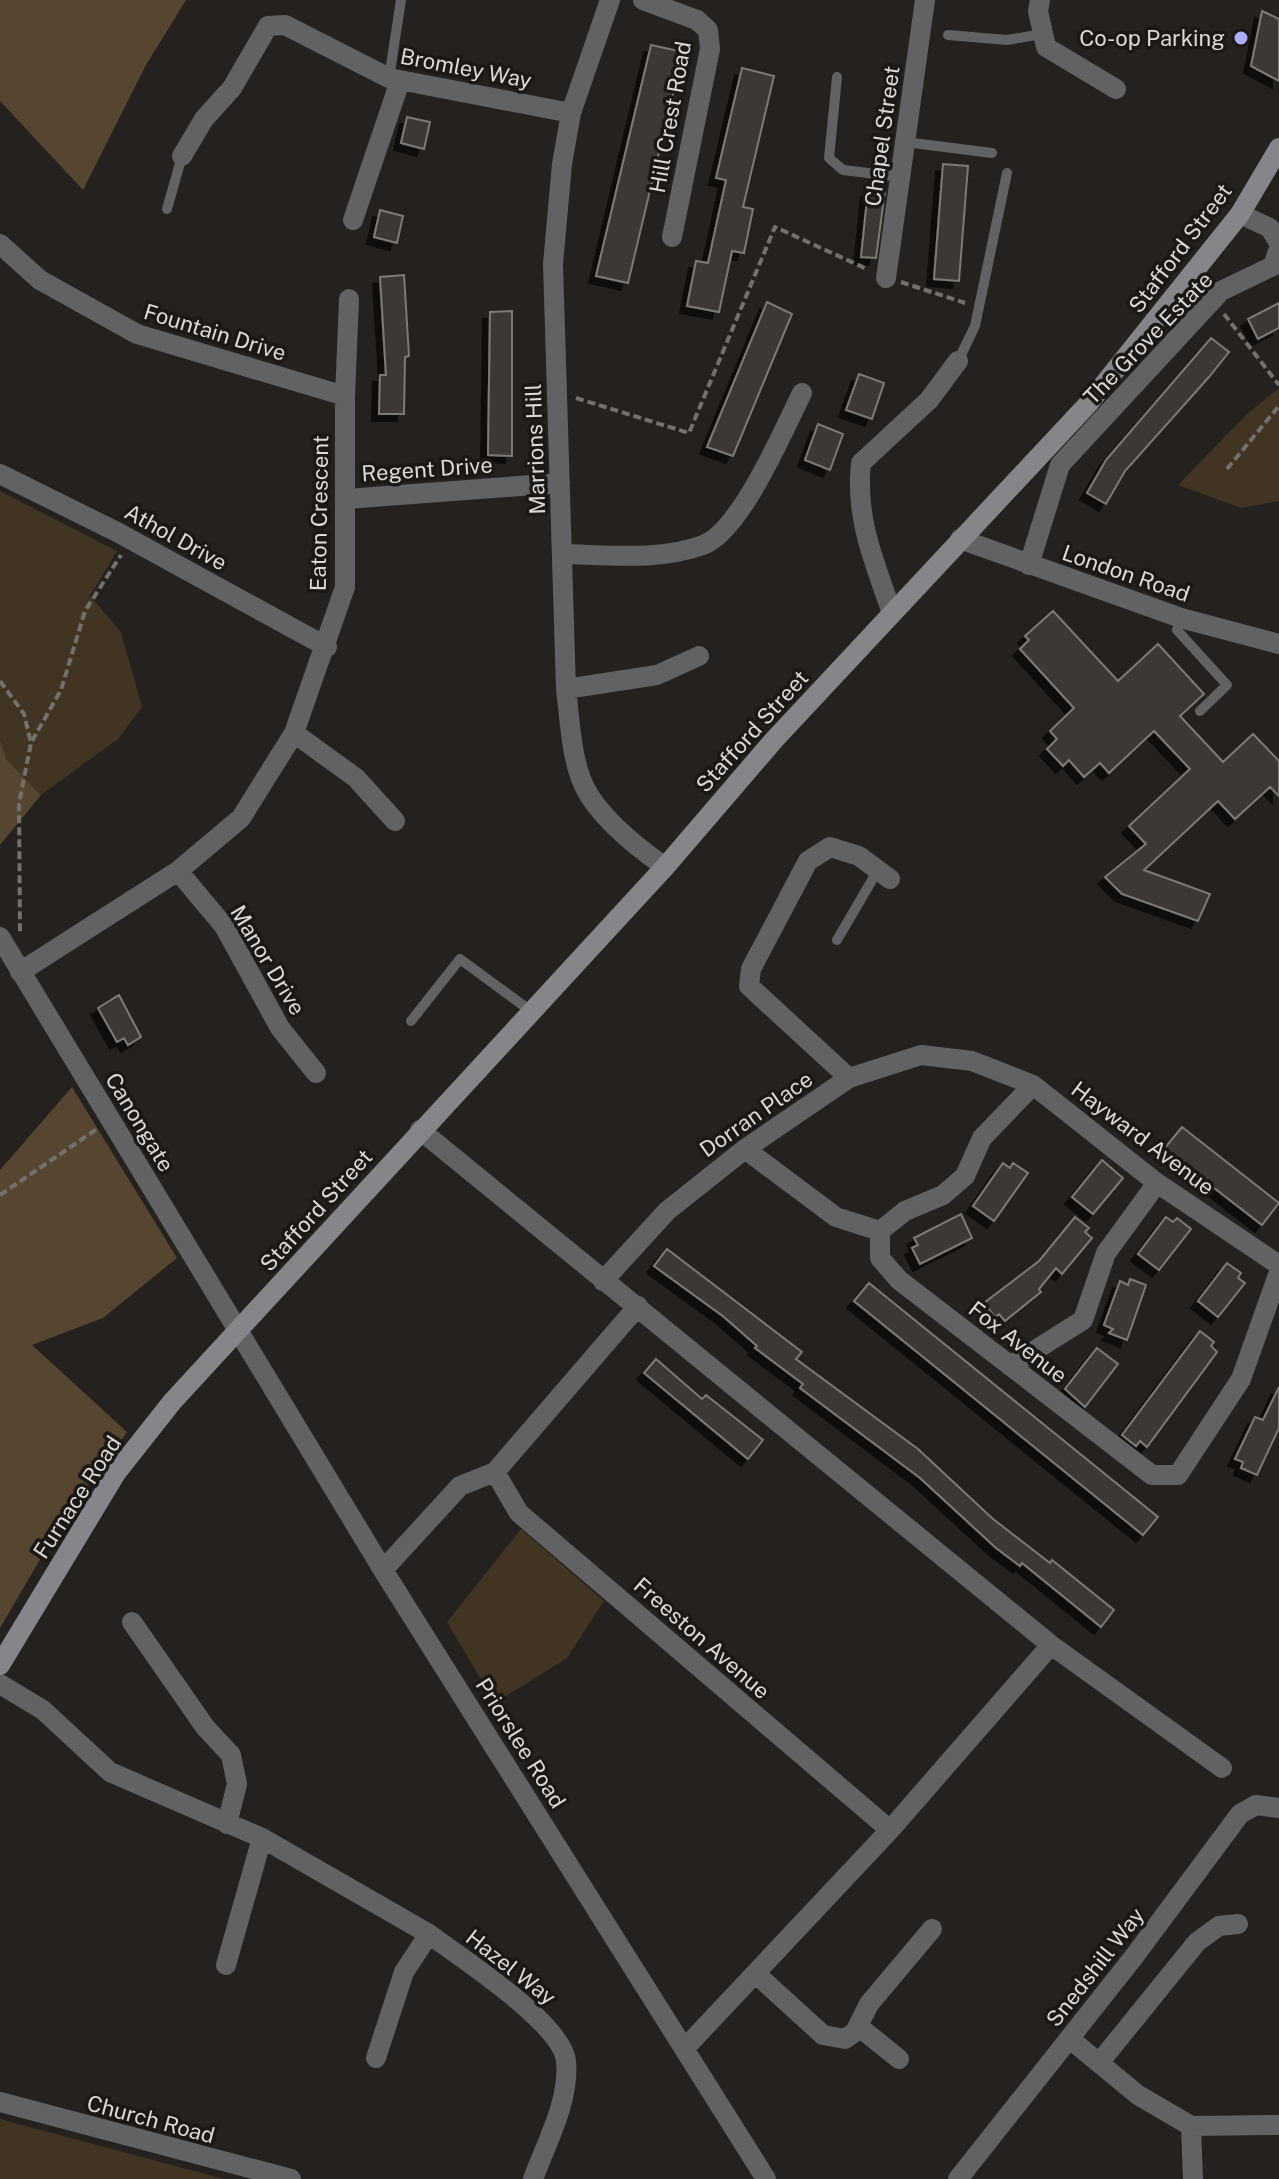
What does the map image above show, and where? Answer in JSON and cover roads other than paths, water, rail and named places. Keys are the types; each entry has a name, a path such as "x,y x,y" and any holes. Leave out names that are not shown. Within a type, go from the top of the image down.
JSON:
{"street":[{"name":"Marrions Hill","path":"610,0 571,113 562,164 553,264 566,689 571,736 585,788 631,843 665,867"},
{"name":"Hill Crest Road","path":"643,0 697,20 708,30 710,49 672,237"},
{"name":"Chapel Street","path":"886,278 925,0"},
{"path":"1040,0 1046,47 1116,89"},
{"name":"Bromley Way","path":"182,156 204,119 232,88 268,26 285,25 394,80 571,113"},
{"path":"353,220 394,80"},
{"name":"Stafford Street","path":"240,1330 420,1130 665,867 774,740 1089,403 1240,214 1279,148"},
{"name":"The Grove Estate","path":"1029,565 1060,465 1221,291 1273,266 1279,246 1270,228 1240,214"},
{"name":"Fountain Drive","path":"0,244 40,280 137,334 345,396"},
{"name":"Eaton Crescent","path":"10,955 178,871 241,818 294,733 327,647 345,587 345,396 349,299"},
{"path":"892,613 857,497 861,463 929,400 958,361"},
{"path":"563,554 663,555 706,544 729,526 757,482 802,393"},
{"name":"Athol Drive","path":"0,474 131,539 327,647"},
{"name":"Regent Drive","path":"346,499 560,483"},
{"name":"London Road","path":"960,539 1181,618 1269,642"},
{"path":"1269,642 1279,632"},
{"path":"566,689 657,675 699,656"},
{"path":"294,733 356,778 395,821"},
{"path":"849,1078 749,986 751,969 808,861 830,847 859,856 884,874"},
{"name":"Manor Drive","path":"178,871 224,926 280,1028 316,1073"},
{"name":"Canongate","path":"10,955 240,1330"},
{"name":"Dorran Place","path":"603,1281 667,1211 745,1149 849,1078 921,1055 972,1061"},
{"name":"Hayward Avenue","path":"972,1061 1033,1085 1157,1183 1279,1265"},
{"path":"745,1149 836,1217 880,1231 905,1211 943,1195 965,1176 982,1138 1033,1085"},
{"path":"420,1130 1051,1645 1222,1768"},
{"path":"1010,1366 1083,1320 1106,1253 1157,1183"},
{"name":"Fox Avenue","path":"880,1231 880,1258 899,1280 1152,1475 1178,1475 1241,1379 1279,1272"},
{"path":"383,1570 460,1486 495,1472 638,1306"},
{"name":"Priorslee Road","path":"240,1330 383,1570 766,2179"},
{"name":"Furnace Road","path":"0,1665 116,1473 172,1402 240,1330"},
{"name":"Freeston Avenue","path":"495,1472 519,1513 890,1830"},
{"path":"132,1622 205,1727 231,1755 237,1784 227,1824"},
{"path":"685,2048 890,1830 1051,1645"},
{"name":"Hazel Way","path":"0,1684 43,1710 110,1772 262,1838 429,1934 549,2027 566,2060 562,2098 533,2179"},
{"name":"Snedshill Way","path":"958,2179 1070,2039 1240,1814 1256,1805 1279,1808"},
{"path":"226,1965 262,1838"},
{"path":"1099,2063 1197,1942 1219,1926 1238,1924"},
{"path":"756,1974 823,2035 845,2039 858,2026 869,2004 932,1929"},
{"path":"376,2058 404,1972 429,1934"},
{"path":"858,2026 899,2059"},
{"path":"1070,2039 1138,2095 1191,2126 1279,2125"},
{"name":"Church Road","path":"0,2102 291,2179"},
{"path":"1191,2126 1193,2179"}],"lane":[{"path":"394,80 401,0"},
{"path":"948,35 1007,40 1042,34"},
{"path":"837,77 829,158 843,170 901,177"},
{"path":"905,142 992,153"},
{"path":"167,209 182,156"},
{"path":"958,361 979,308 1007,173"},
{"path":"1181,618 1177,630 1227,685 1200,711"},
{"path":"837,940 884,874"},
{"path":"411,1021 460,959 532,1012"}],"place":[{"name":"Co-op Parking","path":"1241,38"}]}
